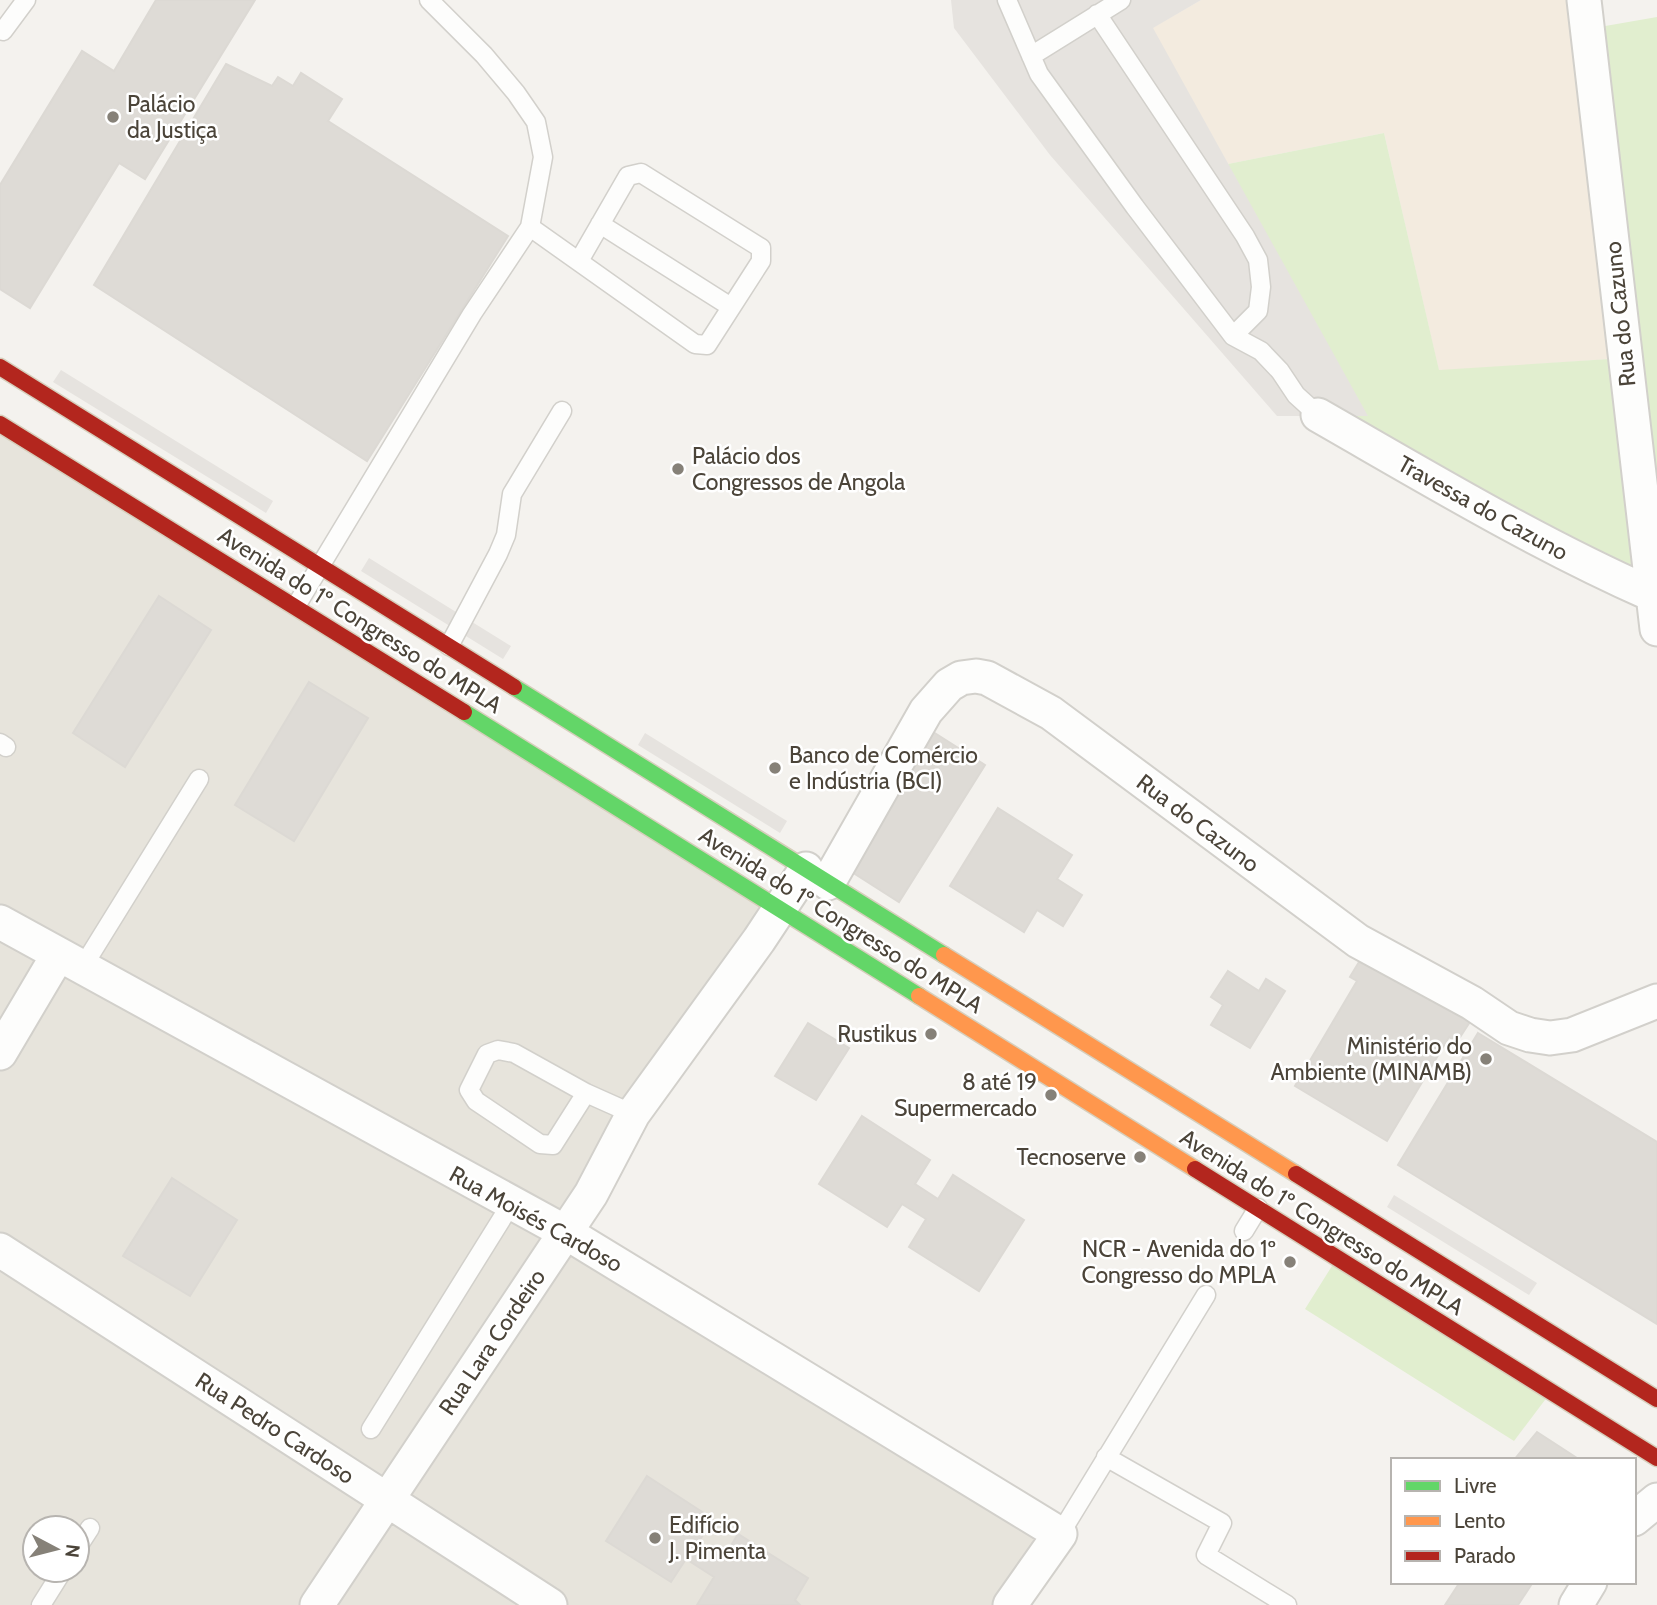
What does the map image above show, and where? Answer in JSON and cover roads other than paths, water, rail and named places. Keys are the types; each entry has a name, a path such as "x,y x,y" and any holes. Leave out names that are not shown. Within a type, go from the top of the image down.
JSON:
{"main road":[{"name":"Avenida do 1º Congresso do MPLA","path":"0,367 1657,1399"},
{"name":"Avenida do 1º Congresso do MPLA","path":"0,424 1258,1208 1626,1448 1657,1458"}],"street":[{"name":"Rua do Cazuno","path":"1584,0 1657,629"},
{"name":"Travessa do Cazuno","path":"1318,415 1513,527 1581,563 1651,594"},
{"name":"Rua do Cazuno","path":"817,876 926,711 949,685 961,678 976,676 1002,685 1051,713 1358,941 1472,1003 1509,1028 1550,1038 1572,1035 1657,1001"},
{"name":"Rua Lara Cordeiro","path":"317,1605 591,1194 633,1114 780,909 817,876"},
{"name":"Rua Moisés Cardoso","path":"0,922 565,1232 1060,1534"},
{"path":"0,1053 70,962"},
{"name":"Rua Pedro Cardoso","path":"0,1250 550,1605"},
{"path":"1636,1517 1657,1500"},
{"path":"1010,1605 1060,1534"},
{"path":"1576,1605 1589,1584"}],"lane":[{"path":"1,28 26,0"},
{"path":"296,606 472,314 530,227 543,157 536,122 484,55 429,0"},
{"path":"1007,0 1039,74 1095,152 1233,336 1261,351 1280,371 1296,395 1318,415"},
{"path":"1031,56 1121,0"},
{"path":"1097,15 1245,236 1258,260 1261,286 1258,311 1233,336"},
{"path":"530,227 695,344 707,345 761,261 761,248 641,173 628,176 579,261"},
{"path":"600,224 731,307"},
{"path":"449,646 506,535 512,494 562,411"},
{"path":"70,962 199,779"},
{"path":"586,1093 554,1145 547,1146 475,1101 469,1090 487,1054 498,1050 514,1053 586,1093 633,1114"},
{"path":"371,1429 511,1204"},
{"path":"1244,1231 1258,1208"},
{"path":"1060,1534 1206,1295"},
{"path":"1106,1457 1222,1523 1206,1555 1287,1605"},
{"path":"41,1605 54,1584"}],"place":[{"name":"Palácio da Justiça","path":"113,117"},
{"name":"Palácio dos Congressos de Angola","path":"678,469"},
{"name":"Banco de Comércio e Indústria (BCI)","path":"775,768"},
{"name":"Rustikus","path":"931,1034"},
{"name":"Ministério do Ambiente (MINAMB)","path":"1486,1059"},
{"name":"8 até 19 Supermercado","path":"1051,1095"},
{"name":"Tecnoserve","path":"1140,1157"},
{"name":"NCR - Avenida do 1º Congresso do MPLA","path":"1290,1262"},
{"name":"Edifício J. Pimenta","path":"655,1538"}]}
